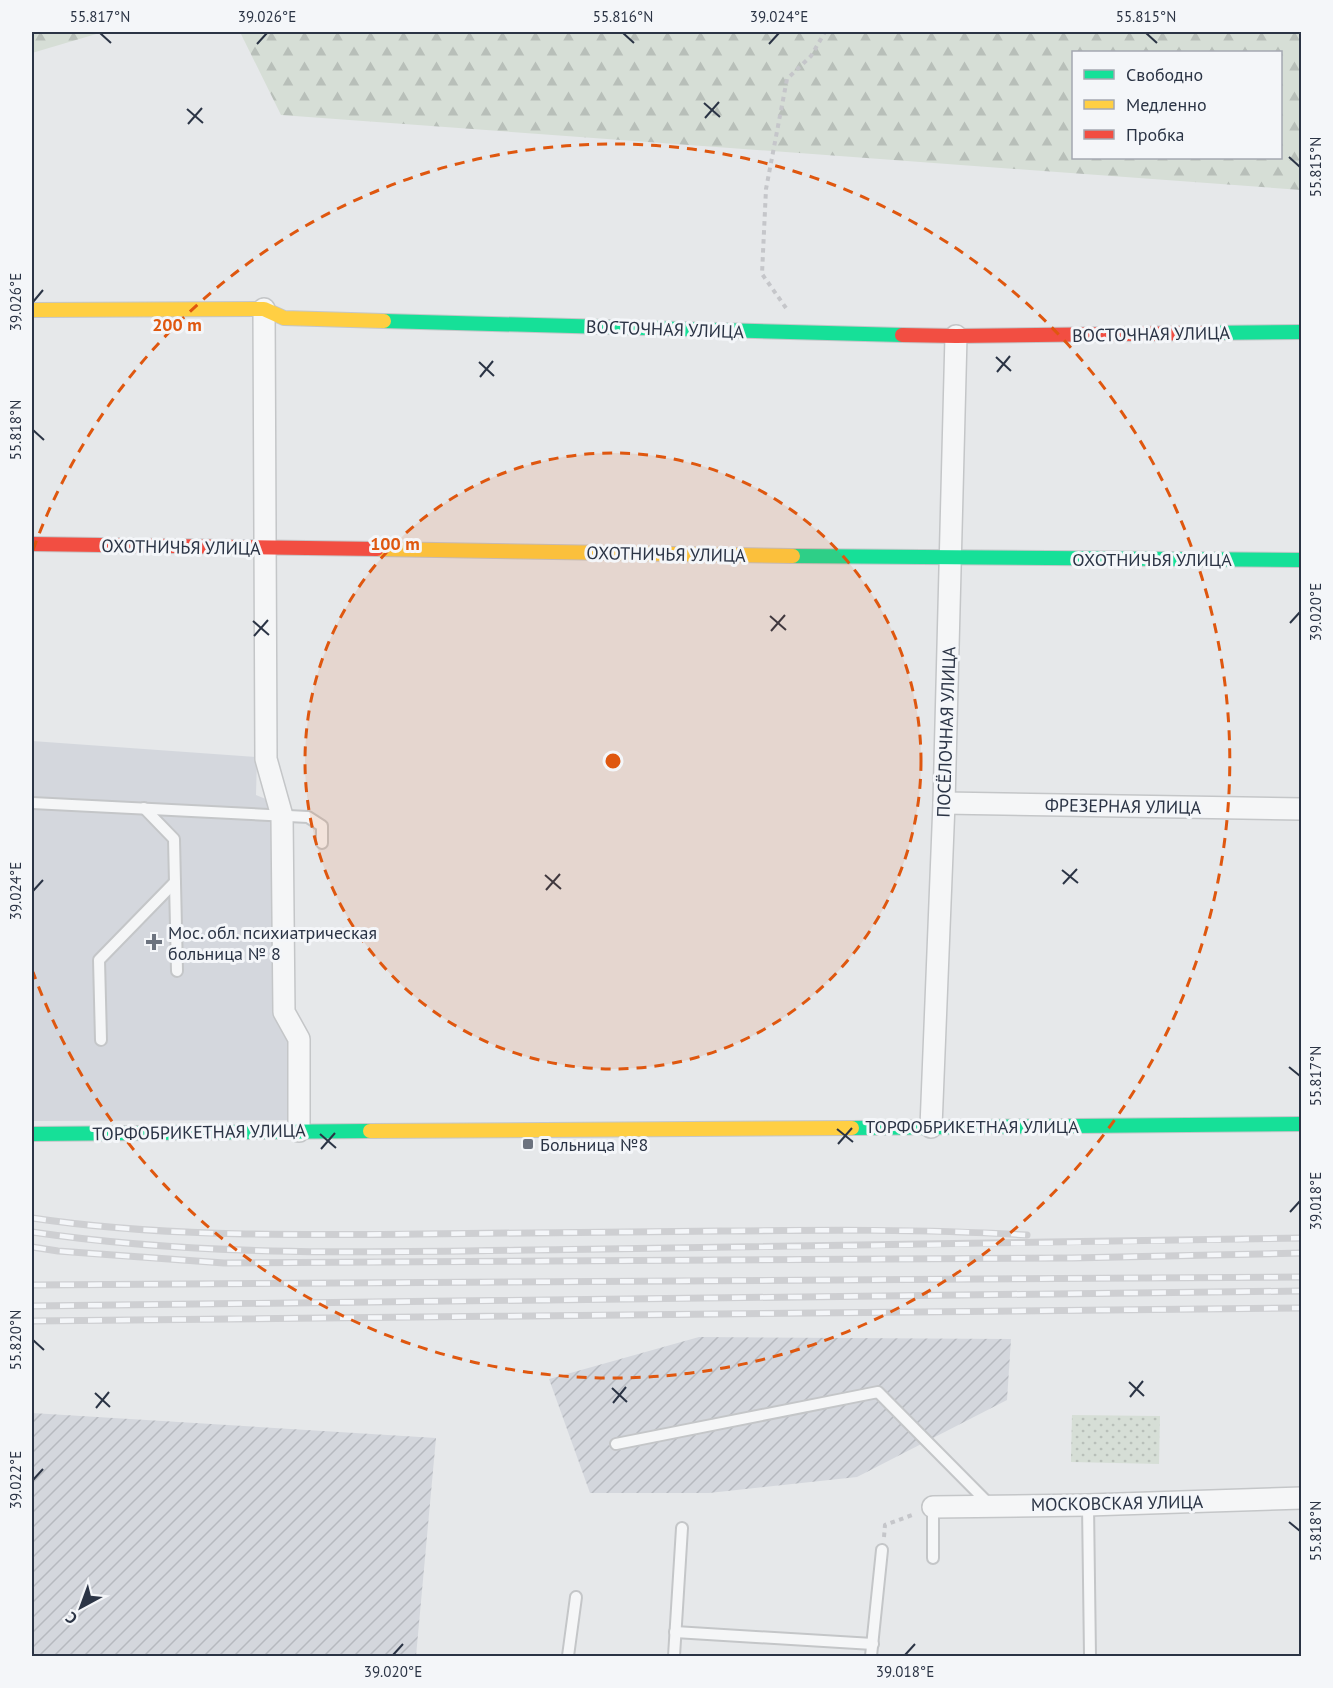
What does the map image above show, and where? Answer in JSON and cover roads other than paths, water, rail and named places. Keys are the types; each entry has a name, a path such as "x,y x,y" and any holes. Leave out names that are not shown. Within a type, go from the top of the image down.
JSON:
{"street":[{"name":"ВОСТОЧНАЯ УЛИЦА","path":"32,310 264,309 284,318 956,336 1302,332"},
{"path":"264,309 266,759 282,816 284,1012 299,1039 299,1131"},
{"name":"ПОСЁЛОЧНАЯ УЛИЦА","path":"931,1127 944,803 956,336"},
{"name":"ОХОТНИЧЬЯ УЛИЦА","path":"32,544 951,558 1302,560"},
{"name":"ФРЕЗЕРНАЯ УЛИЦА","path":"944,803 1302,809"},
{"name":"ТОРФОБРИКЕТНАЯ УЛИЦА","path":"32,1134 1302,1124"},
{"name":"МОСКОВСКАЯ УЛИЦА","path":"933,1507 1302,1498"}],"lane":[{"path":"32,803 308,817 322,826 322,843"},
{"path":"144,808 174,839 177,971"},
{"path":"101,1040 99,960 175,882"},
{"path":"616,1444 878,1392 989,1505"},
{"path":"1088,1505 1090,1656"},
{"path":"933,1507 933,1558"},
{"path":"674,1656 682,1528"},
{"path":"872,1656 882,1550"},
{"path":"568,1656 576,1597"},
{"path":"675,1632 873,1644"}],"railway":[{"path":"32,1218 128,1229 226,1234 836,1230 1027,1235"},
{"path":"32,1232 174,1247 318,1252 1302,1238"},
{"path":"32,1247 58,1251 224,1263 1072,1258 1302,1253"},
{"path":"32,1285 1302,1277"},
{"path":"32,1306 1302,1291"},
{"path":"32,1321 1302,1308"}],"place":[{"name":"Мос. обл. психиатрическая больница № 8","path":"154,942"},
{"name":"Больница №8","path":"528,1144"}]}
